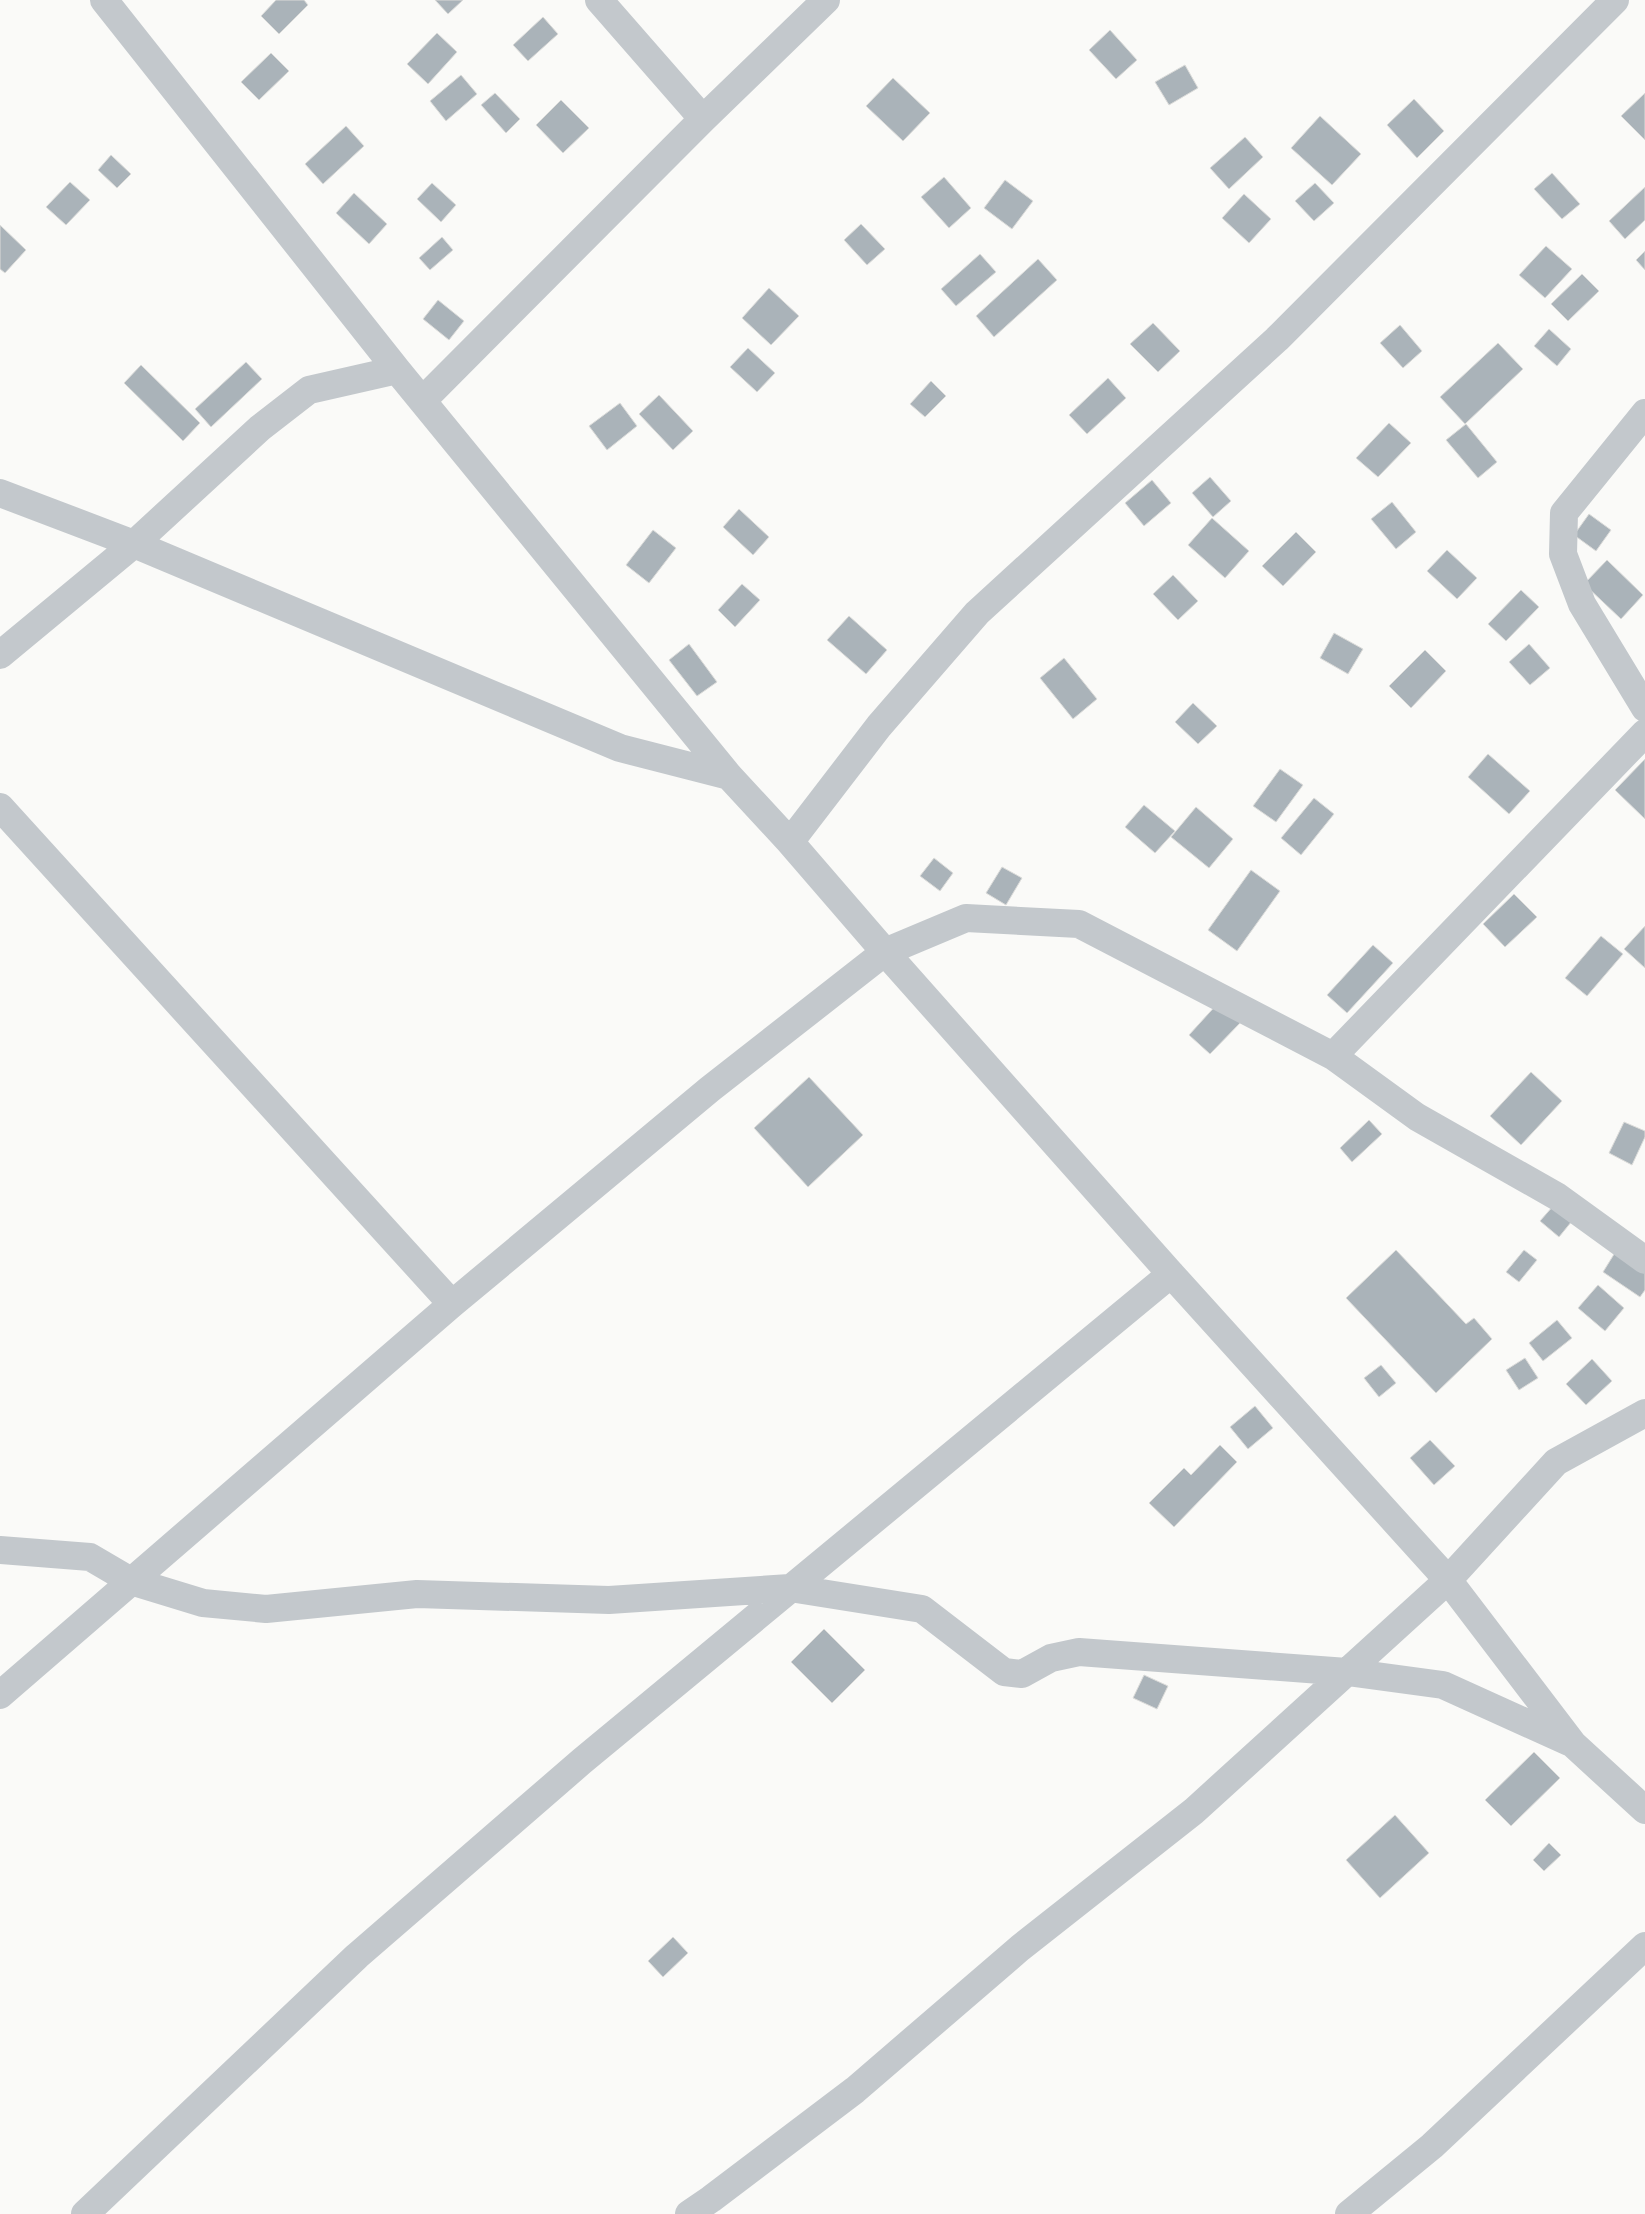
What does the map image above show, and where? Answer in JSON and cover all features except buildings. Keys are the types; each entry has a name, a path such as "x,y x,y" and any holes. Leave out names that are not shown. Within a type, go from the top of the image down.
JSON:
{"street":[{"path":"104,0 397,370 730,776 1171,1274 1448,1580 1573,1744 1645,1810"},
{"path":"599,0 703,119"},
{"path":"423,400 703,119 826,0"},
{"path":"790,842 878,726 977,613 1277,339 1615,0"},
{"path":"0,656 134,544 260,428 309,390 397,370"},
{"path":"1645,413 1564,513 1563,554 1582,604 1645,708"},
{"path":"0,492 134,544 620,748 730,776"},
{"path":"1333,1056 1645,733"},
{"path":"0,807 452,1304"},
{"path":"0,1695 452,1304 710,1089 885,952 966,918 1079,924 1333,1056 1417,1117 1558,1197 1645,1260"},
{"path":"84,2214 357,1956 582,1761 1171,1274"},
{"path":"689,2214 855,2090 1020,1948 1194,1811 1448,1580 1556,1462 1645,1413"},
{"path":"0,1550 90,1557 131,1581 203,1603 266,1609 417,1594 609,1600 790,1588 922,1609 1004,1672 1022,1674 1051,1658 1079,1652 1347,1672 1443,1685 1573,1744"},
{"path":"1349,2214 1432,2146 1645,1946"}]}
